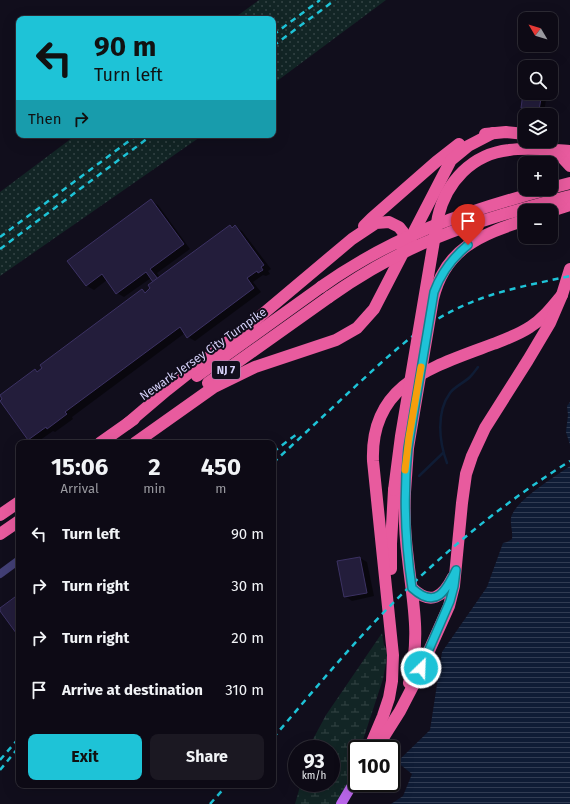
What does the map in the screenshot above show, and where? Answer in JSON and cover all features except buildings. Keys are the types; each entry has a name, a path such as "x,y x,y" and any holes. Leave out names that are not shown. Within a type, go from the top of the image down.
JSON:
{"highway":[{"path":"128,424 167,390 258,318 352,239 372,218 454,148 470,138 493,133 518,133"},
{"path":"139,440 206,392 228,379 262,364 330,343 352,332 374,309 451,160 468,146 493,133"},
{"path":"551,148 570,166"},
{"path":"380,740 407,687 415,650 416,621 405,527 399,491 400,436 438,217 442,203 448,189 458,176 470,165 483,157 499,152 519,149 570,151"},
{"name":"NJ 7","path":"558,187 570,183"},
{"name":"Newark-Jersey City Turnpike","path":"104,440 170,395 321,286 376,253 428,227 454,217 524,196"},
{"name":"NJ 7","path":"128,440 329,297 378,266 407,250 435,238 486,220 570,196"},
{"path":"558,209 570,205"},
{"path":"352,239 376,223 389,222 397,226 403,232 404,241 395,267"},
{"path":"373,740 383,716 392,681 395,635 391,544 399,491 405,470 432,299 439,279 456,255 473,241 491,232 518,222"},
{"path":"381,740 400,711 415,682 450,601 456,570 463,493 475,448 485,428 550,323 562,295 570,269"},
{"path":"393,656 372,461 374,436 383,412 394,395 412,378 429,369 524,331 544,316 562,295"},
{"path":"0,515 16,504"},
{"path":"0,534 16,523"},
{"path":"412,588 423,596 437,596 446,590 456,570"}],"main road":[{"path":"341,804 348,792"}],"street":[{"path":"0,574 16,562"}],"green space":[{"path":"259,0 386,0 276,82 276,16 237,16"},
{"path":"72,138 199,138 0,276 0,192"},
{"path":"382,633 384,645 388,653 383,679 363,740 348,740 348,786 342,804 295,804 298,792 340,792 340,740 313,740 326,715"}],"water":[{"path":"570,402 570,445 566,432 568,415 567,406"},
{"path":"570,466 570,804 391,804 403,796 412,774 400,764 400,759 430,730 442,652 487,587 503,543 512,539 511,518 514,511 536,489"}],"waterway":[{"path":"447,463 442,446 440,427 442,409 450,393 470,377 478,367"},
{"path":"419,476 443,453"}],"railway":[{"path":"276,33 320,0"},
{"path":"276,44 335,0"},
{"path":"0,237 133,138"},
{"path":"0,249 148,138"},
{"path":"276,460 384,360 409,339 436,320 465,305 490,295 570,276"},
{"path":"276,450 297,434"},
{"path":"276,734 328,673 407,589 474,530 521,494 570,461"},
{"path":"0,760 16,741"},
{"path":"0,770 16,751"},
{"path":"210,804 224,788"}],"slow traffic":[{"path":"405,470 421,367"}],"route":[{"path":"421,668 450,601 456,570 446,590 437,596 423,596 412,588 404,514 405,470 434,292 439,279 447,267 456,255 468,245"}]}
